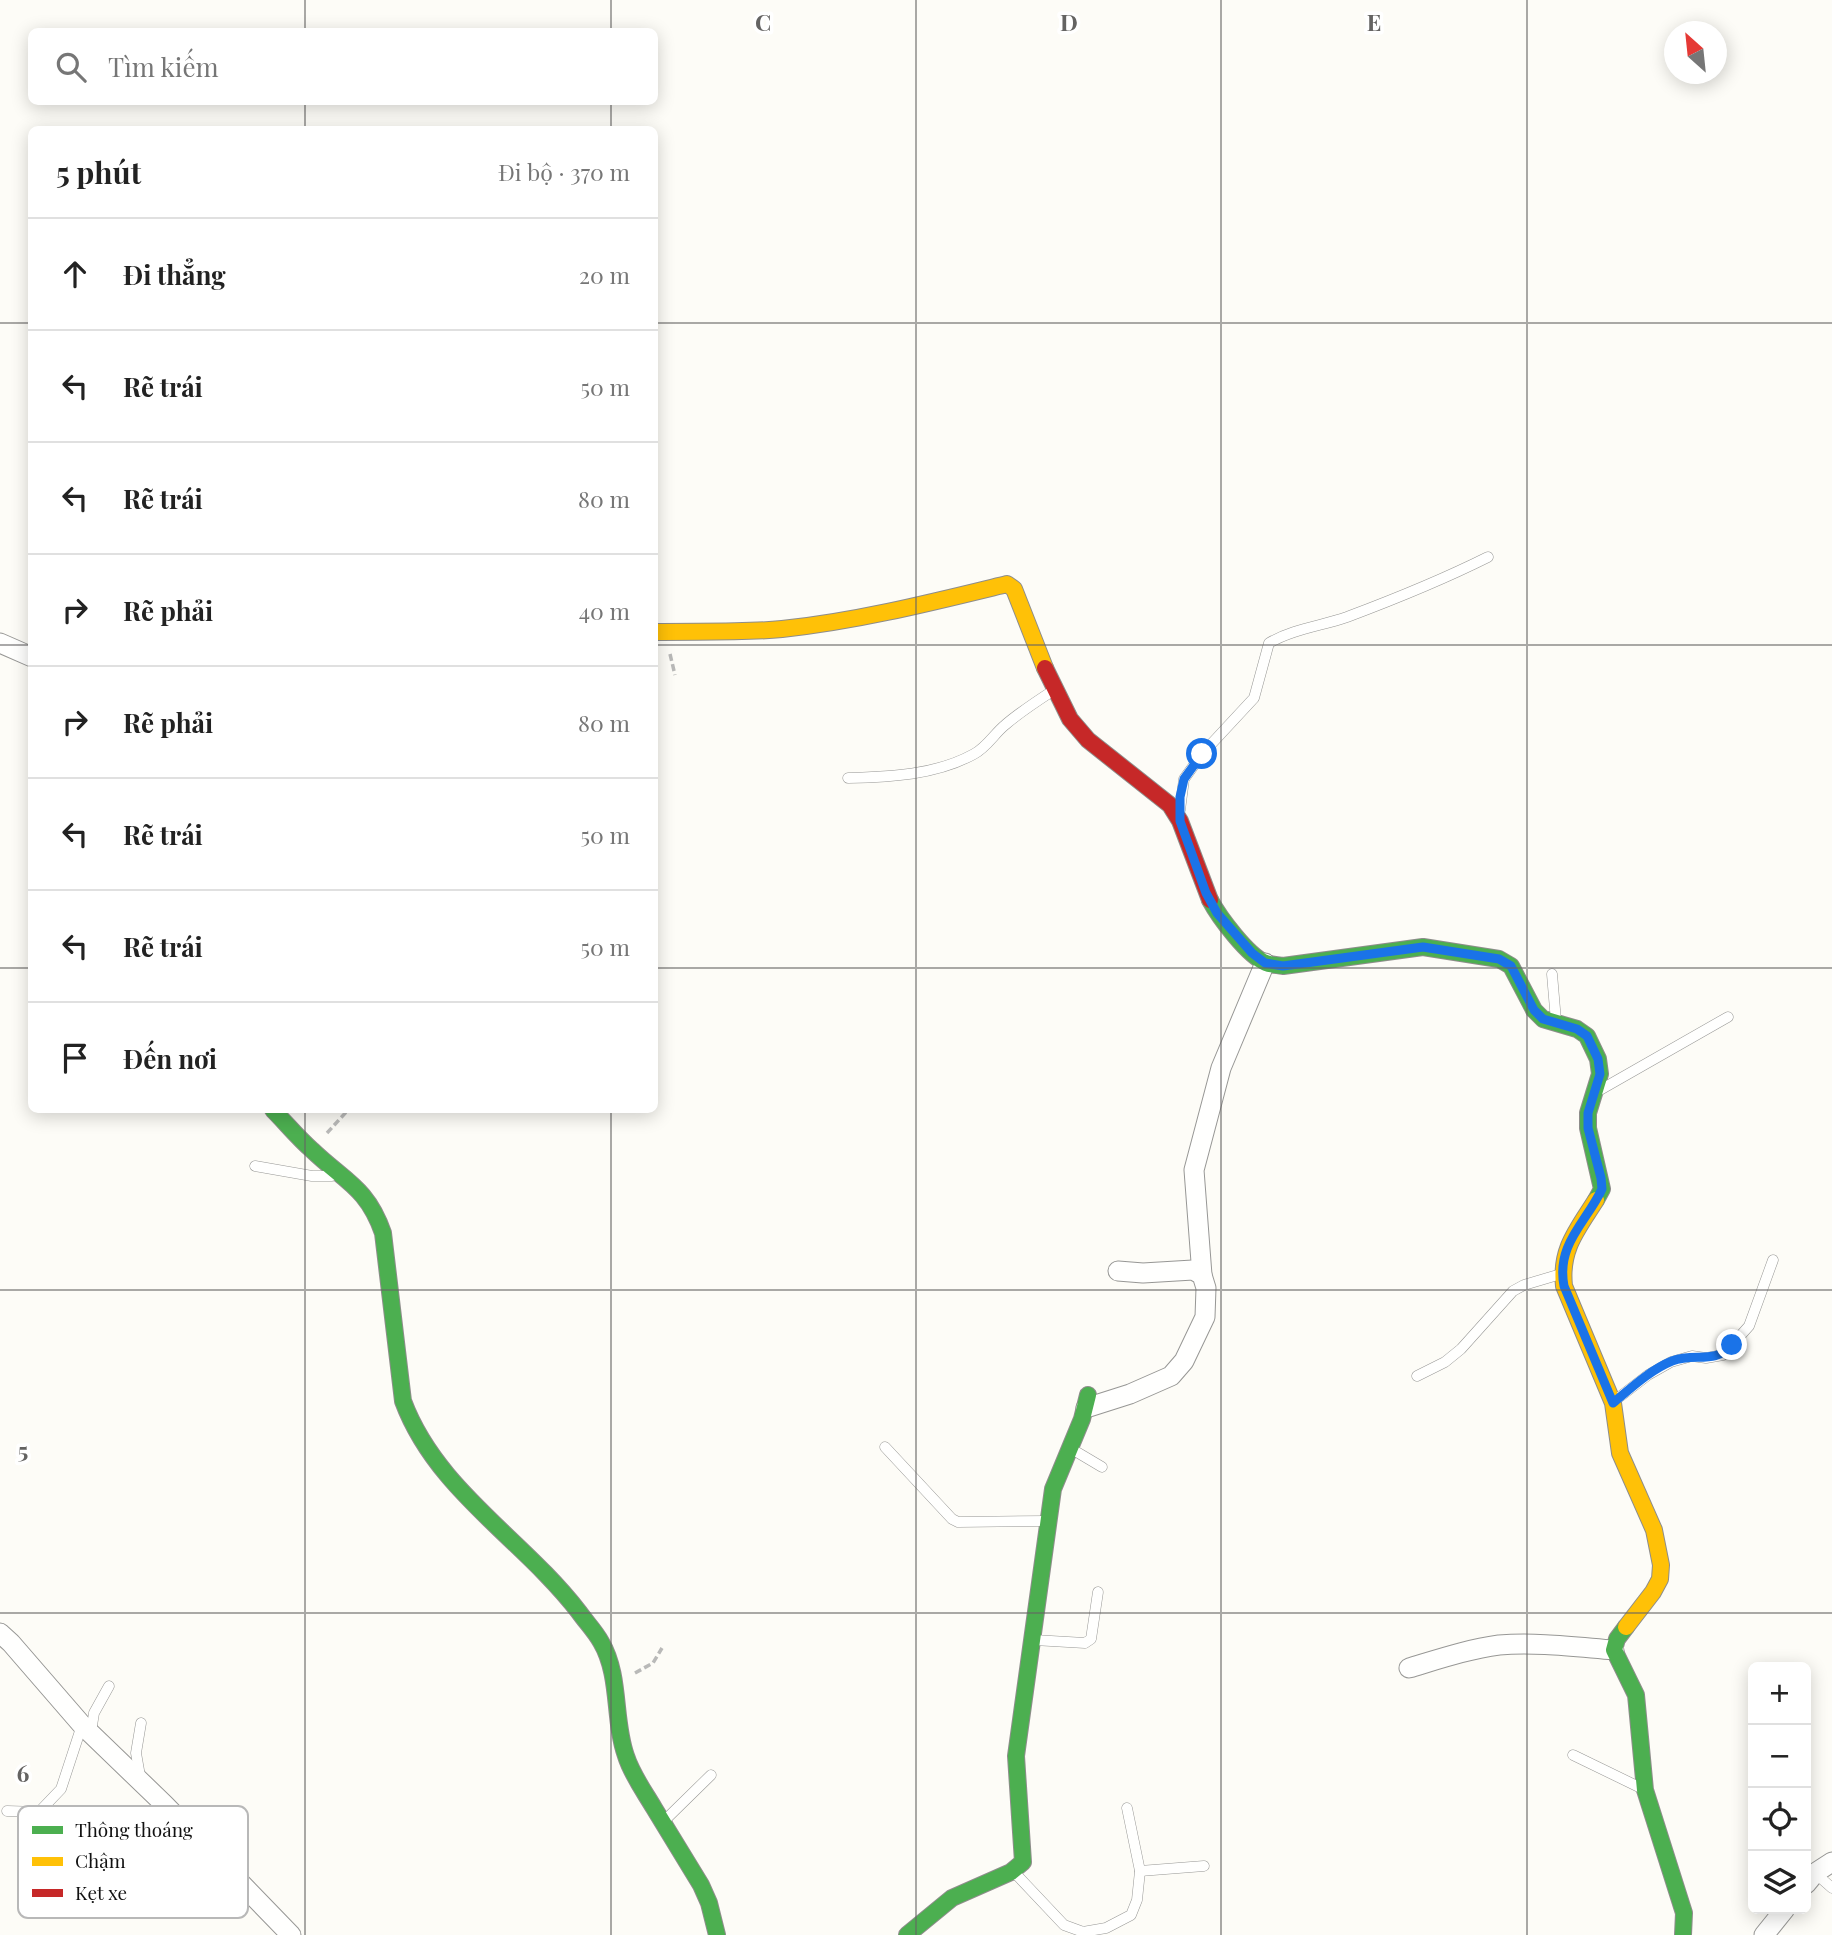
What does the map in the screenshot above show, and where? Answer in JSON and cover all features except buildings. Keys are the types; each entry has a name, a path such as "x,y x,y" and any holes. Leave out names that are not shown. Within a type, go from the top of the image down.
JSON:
{"street":[{"path":"658,632 779,629 833,622 893,612 1007,584 1014,589 1054,690 1070,719 1088,740 1170,804 1180,821 1206,893 1217,913 1252,953 1265,963 1283,966 1423,947 1499,959 1511,966 1534,1010 1543,1019 1577,1029 1587,1036 1598,1059 1600,1074 1588,1113 1588,1128 1602,1189 1566,1245 1562,1274 1564,1286 1613,1403 1620,1453 1654,1530 1661,1566 1660,1579 1617,1639 1614,1650 1636,1695 1645,1790 1684,1913 1686,1933"},
{"path":"0,643 28,655"},
{"path":"907,1935 934,1909 961,1893 1013,1871 1023,1862 1016,1756 1058,1470 1087,1402 1130,1394 1171,1376 1184,1360 1205,1317 1206,1289 1202,1275 1194,1170 1221,1068 1265,963"},
{"path":"276,1113 312,1150 360,1191 374,1210 383,1233 403,1401 412,1425 441,1470 558,1585 602,1643 614,1682 620,1735 626,1757 701,1885 709,1903 717,1935"},
{"path":"1118,1271 1143,1273 1193,1270 1202,1275"},
{"path":"0,1633 87,1728 165,1806"},
{"path":"1409,1668 1469,1651 1498,1646 1522,1644 1614,1650"},
{"path":"248,1891 291,1935"},
{"path":"1764,1935 1782,1914"}],"lane":[{"path":"1180,821 1180,797 1184,779 1202,754 1254,698 1269,643 1283,635 1343,618 1437,582 1488,558"},
{"path":"848,778 886,777 937,769 975,754 991,741 1003,726 1054,690"},
{"path":"1552,974 1556,1021"},
{"path":"1594,1094 1728,1017"},
{"path":"255,1166 312,1176 343,1176"},
{"path":"1613,1403 1648,1375 1671,1362 1692,1356 1706,1358 1723,1355 1749,1326 1773,1260"},
{"path":"1417,1376 1445,1362 1461,1349 1513,1292 1524,1285 1562,1274"},
{"path":"885,1447 952,1520 1049,1521"},
{"path":"1069,1448 1102,1468"},
{"path":"1034,1640 1085,1643 1091,1639 1098,1592"},
{"path":"45,1806 61,1789 87,1728 109,1686"},
{"path":"140,1780 135,1753 141,1723"},
{"path":"1573,1755 1645,1790"},
{"path":"663,1823 710,1775"},
{"path":"1013,1871 1064,1925 1083,1932 1106,1928 1131,1915 1137,1900 1140,1871 1127,1808"},
{"path":"7,1811 18,1811"},
{"path":"1140,1871 1204,1866"},
{"path":"1818,1873 1832,1888"}],"path":[{"path":"312,1150 345,1113"},
{"path":"614,1682 653,1663 662,1648"}],"traffic: fast":[{"path":"1210,900 1227,926 1251,953 1270,964 1283,966 1423,947 1499,959 1511,966 1534,1010 1543,1019 1577,1029 1587,1036 1598,1059 1600,1074 1588,1113 1588,1128 1602,1189 1596,1200"},
{"path":"276,1113 307,1145 354,1186 377,1217 383,1233 403,1401 418,1433 458,1488 557,1586 599,1638 612,1669 619,1728 629,1763 638,1783 701,1885 709,1903 717,1935"},
{"path":"907,1935 952,1898 1011,1872 1023,1862 1016,1756 1053,1489 1082,1419 1088,1395"},
{"path":"1626,1627 1617,1639 1614,1650 1636,1695 1645,1790 1684,1913 1683,1935"}],"traffic: slow":[{"path":"658,632 750,631 810,626 1007,584 1014,589 1045,668"},
{"path":"1596,1200 1567,1250 1564,1286 1613,1403 1620,1453 1654,1530 1661,1565 1660,1579 1653,1592 1626,1627"}],"traffic: jam":[{"path":"1045,668 1070,719 1088,740 1170,805 1180,821 1210,900"}],"route":[{"path":"1202,754 1184,779 1180,797 1180,821 1206,893 1217,913 1252,953 1265,963 1283,966 1423,947 1499,959 1511,966 1534,1010 1543,1019 1577,1029 1587,1036 1598,1059 1600,1074 1588,1113 1588,1128 1602,1189 1566,1245 1562,1274 1564,1286 1613,1403 1648,1375 1671,1362 1692,1356 1706,1358 1723,1355 1732,1345"}]}
